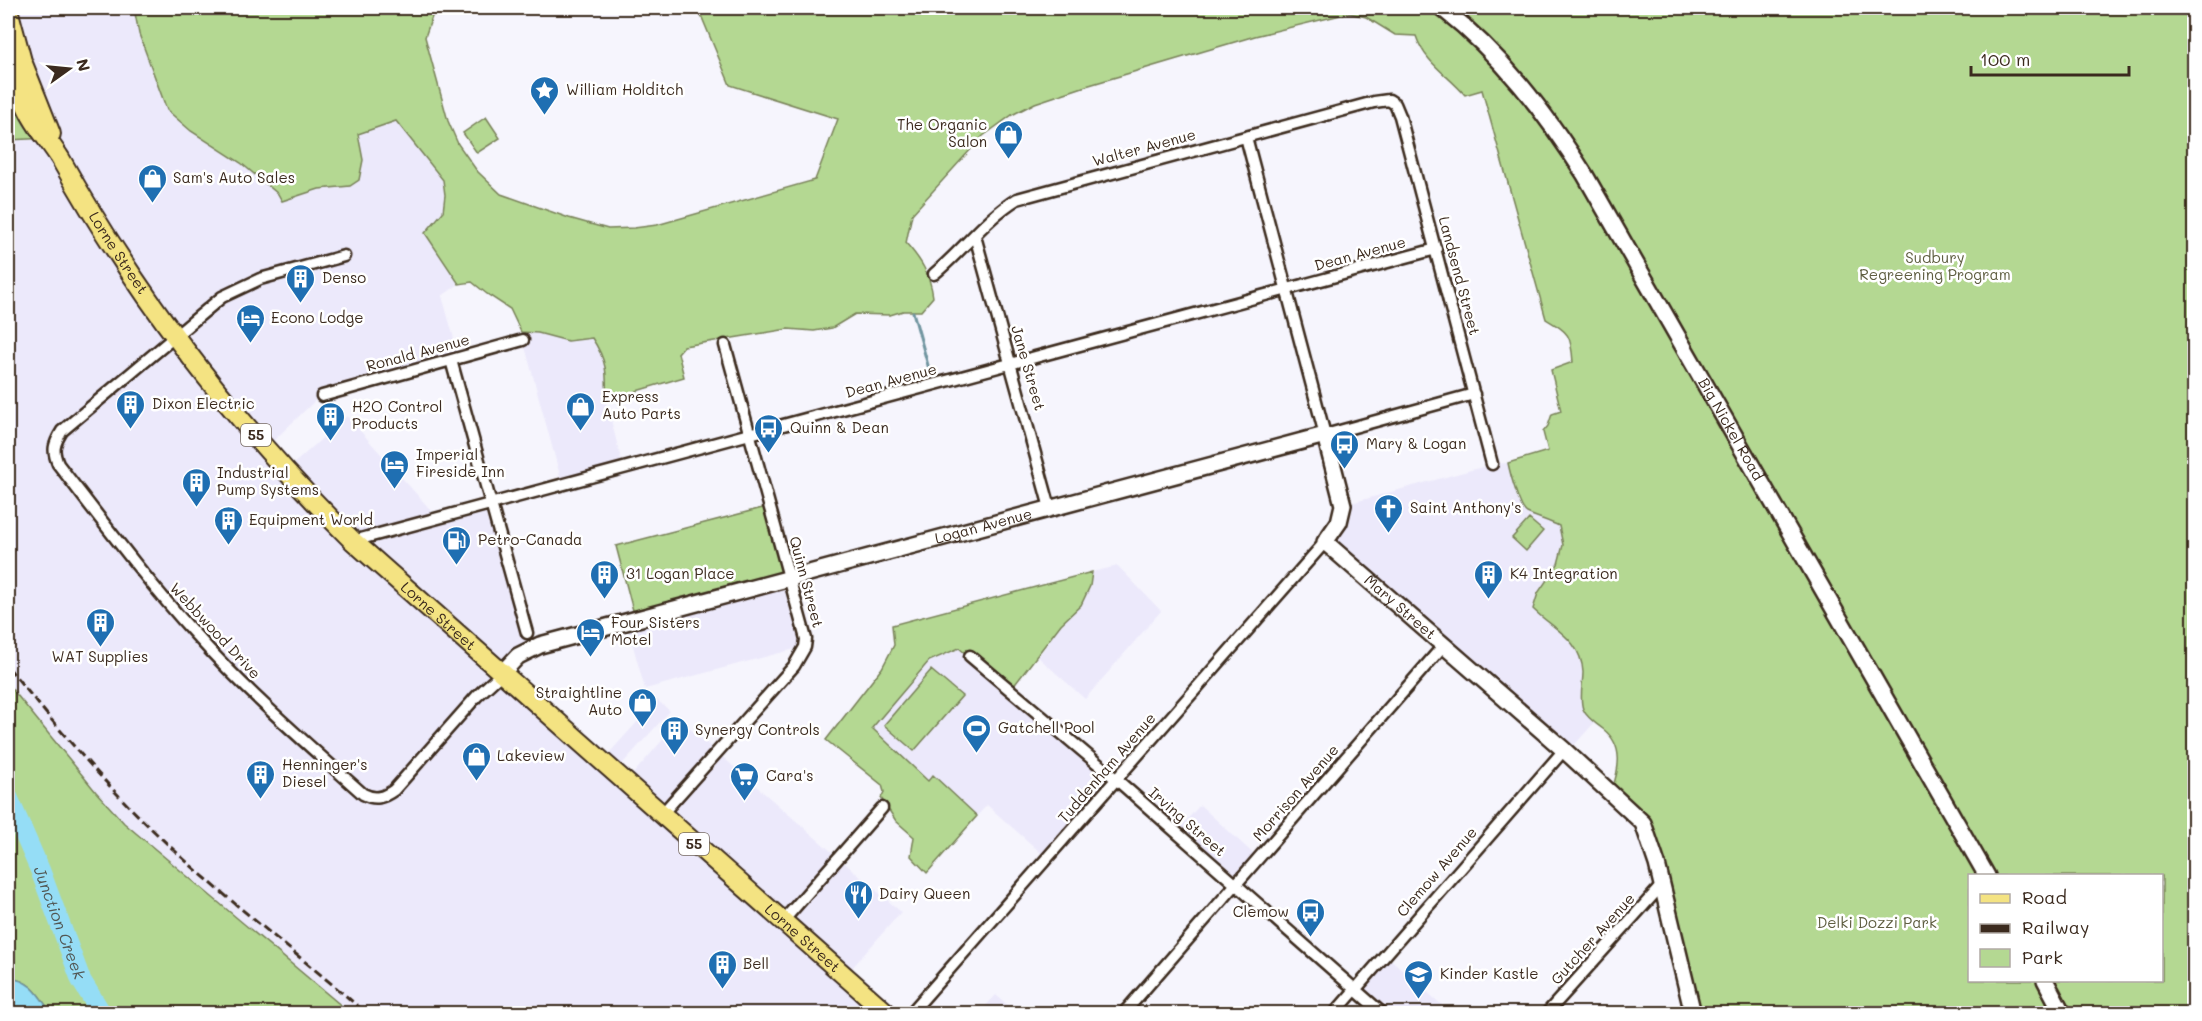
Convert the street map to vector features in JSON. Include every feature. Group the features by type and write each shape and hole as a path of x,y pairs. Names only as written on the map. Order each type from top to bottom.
{"main road":[{"name":"Lorne Street","path":"8,9 22,61 41,105 58,155"},
{"name":"Lorne Street","path":"8,58 31,115 58,155 123,263 176,336 250,428 325,513 353,541 888,1014"}],"street":[{"name":"Big Nickel Road","path":"1442,8 1482,41 1520,84 1539,107 1585,175 1987,874"},
{"name":"Walter Avenue","path":"934,274 953,259 998,213 1017,199 1374,102 1389,100"},
{"name":"Landsend Street","path":"1389,100 1395,104 1400,116 1492,464"},
{"path":"1246,137 1343,505 1340,522 1325,542"},
{"name":"Jane Street","path":"975,236 1050,508"},
{"name":"Dean Avenue","path":"353,541 1436,249"},
{"path":"176,336 222,297 240,288 260,279 344,256"},
{"name":"Webbwood Drive","path":"176,336 62,431 53,447 54,454 58,464 144,576 253,695 363,794 371,798 378,798 394,790 477,696 502,673"},
{"name":"Ronald Avenue","path":"322,396 523,340"},
{"name":"Quinn Street","path":"661,815 794,666 802,654 806,639 725,345"},
{"path":"451,360 527,633"},
{"name":"Logan Avenue","path":"502,673 519,656 540,645 1474,394"},
{"name":"Mary Street","path":"1325,542 1564,750 1643,822 1654,853 1693,1014"},
{"name":"Tuddenham Avenue","path":"910,1014 1325,542"},
{"name":"Morrison Avenue","path":"1123,1014 1443,646"},
{"name":"Irving Street","path":"970,656 1117,780 1383,1014"},
{"name":"Clemow Avenue","path":"1334,1014 1564,750"},
{"path":"783,921 882,808"},
{"name":"Gutcher Avenue","path":"1546,1014 1662,885"},
{"path":"2046,982 2063,1014"}],"shaded area":[{"path":"8,8 134,8 139,34 155,80 191,131 241,163 279,194 282,200 319,189 350,186 359,180 363,160 358,134 396,121 443,180 445,195 443,212 425,233 459,284 442,296 459,356 322,394 268,446 288,469 347,416 436,516 492,501 533,647 502,672 602,761 657,700 670,711 615,772 626,782 680,720 901,912 846,975 889,1013 350,1013 124,823 96,792 8,684 8,140 48,138"},
{"path":"521,332 538,333 568,341 592,338 603,355 607,372 606,400 623,467 562,483"},
{"path":"1508,463 1516,492 1532,514 1559,526 1563,545 1558,564 1538,593 1547,622 1574,644 1580,652 1583,710 1594,723 1568,752 1326,542 1344,505 1493,464"},
{"path":"1118,566 1161,611 1085,699 1038,657 1061,624 1081,605 1090,586 1092,572"},
{"path":"790,576 806,646 645,689 626,621"},
{"path":"959,648 1117,781 1048,859 987,805 977,816 933,776 928,781 872,728 929,661"},
{"path":"1200,805 1258,858 1236,883 1176,832"},
{"path":"1386,955 1444,1007 1439,1013 1382,1013 1355,990"},
{"path":"996,995 1017,1013 979,1013"}],"green space":[{"path":"134,8 435,8 425,37 448,121 458,144 477,171 501,194 608,229 634,228 657,225 815,180 838,119 730,85 698,8 2194,8 2194,1013 1693,1013 1648,830 1611,793 1618,767 1615,743 1584,712 1581,696 1583,672 1577,651 1565,636 1533,609 1538,593 1558,564 1563,545 1559,526 1524,510 1508,463 1548,451 1543,432 1552,414 1561,411 1551,370 1573,362 1570,340 1564,331 1546,319 1482,90 1465,95 1425,54 1416,36 1395,35 1366,17 1349,13 1255,36 1035,103 1012,115 983,136 912,214 906,243 924,268 930,281 933,297 921,311 903,311 890,315 855,314 832,328 814,331 788,329 684,346 678,353 684,377 606,400 605,367 601,353 592,338 568,341 538,333 521,332 510,309 472,282 459,284 425,233 443,212 445,195 443,180 396,121 358,134 363,160 359,180 350,186 319,189 282,201 278,194 241,163 191,131 167,110 139,34"},
{"path":"8,61 48,138 8,140"},
{"path":"486,117 500,138 477,153 463,133"},
{"path":"770,506 790,576 635,618 616,546"},
{"path":"1529,519 1543,531 1526,551 1512,538"},
{"path":"1092,572 1090,586 1081,605 1061,624 1010,691 959,648 929,661 872,728 928,781 933,775 977,816 927,873 911,856 914,837 896,821 881,798 884,792 882,785 826,740 882,668 894,645 892,625"},
{"path":"931,670 962,696 914,751 884,725"},
{"path":"8,684 124,823 350,1013 51,1013 29,985 8,978 8,876 10,873 8,871"}],"water":[{"path":"8,978 29,985 51,1013 26,1013 8,1008"}],"waterway":[{"path":"913,312 929,369"},
{"name":"Junction Creek","path":"8,797 40,870 81,980 102,1014"}],"railway":[{"path":"8,667 62,733 159,836 367,1014"}],"place":[{"name":"William Holditch","path":"545,116"},
{"name":"The Organic Salon","path":"1008,160"},
{"name":"Sam's Auto Sales","path":"152,204"},
{"name":"Denso","path":"301,304"},
{"name":"Econo Lodge","path":"250,344"},
{"name":"Dixon Electric","path":"131,430"},
{"name":"Express Auto Parts","path":"581,432"},
{"name":"H2O Control Products","path":"331,442"},
{"name":"Quinn & Dean","path":"769,454"},
{"name":"Mary & Logan","path":"1345,470"},
{"name":"Imperial Fireside Inn","path":"395,490"},
{"name":"Industrial Pump Systems","path":"196,508"},
{"name":"Saint Anthony's","path":"1389,534"},
{"name":"Equipment World","path":"228,546"},
{"name":"Petro-Canada","path":"457,566"},
{"name":"31 Logan Place","path":"605,600"},
{"name":"K4 Integration","path":"1489,600"},
{"name":"WAT Supplies","path":"100,648"},
{"name":"Four Sisters Motel","path":"590,658"},
{"name":"Straightline Auto","path":"643,728"},
{"name":"Gatchell Pool","path":"977,754"},
{"name":"Synergy Controls","path":"674,756"},
{"name":"Lakeview","path":"476,782"},
{"name":"Henninger's Diesel","path":"261,800"},
{"name":"Cara's","path":"745,802"},
{"name":"Dairy Queen","path":"858,920"},
{"name":"Clemow","path":"1310,938"},
{"name":"Bell","path":"722,990"},
{"name":"Kinder Kastle","path":"1419,1000"}],"park label":[{"name":"Sudbury Regreening Program","path":"1935,266"},
{"name":"Delki Dozzi Park","path":"1877,923"}]}
